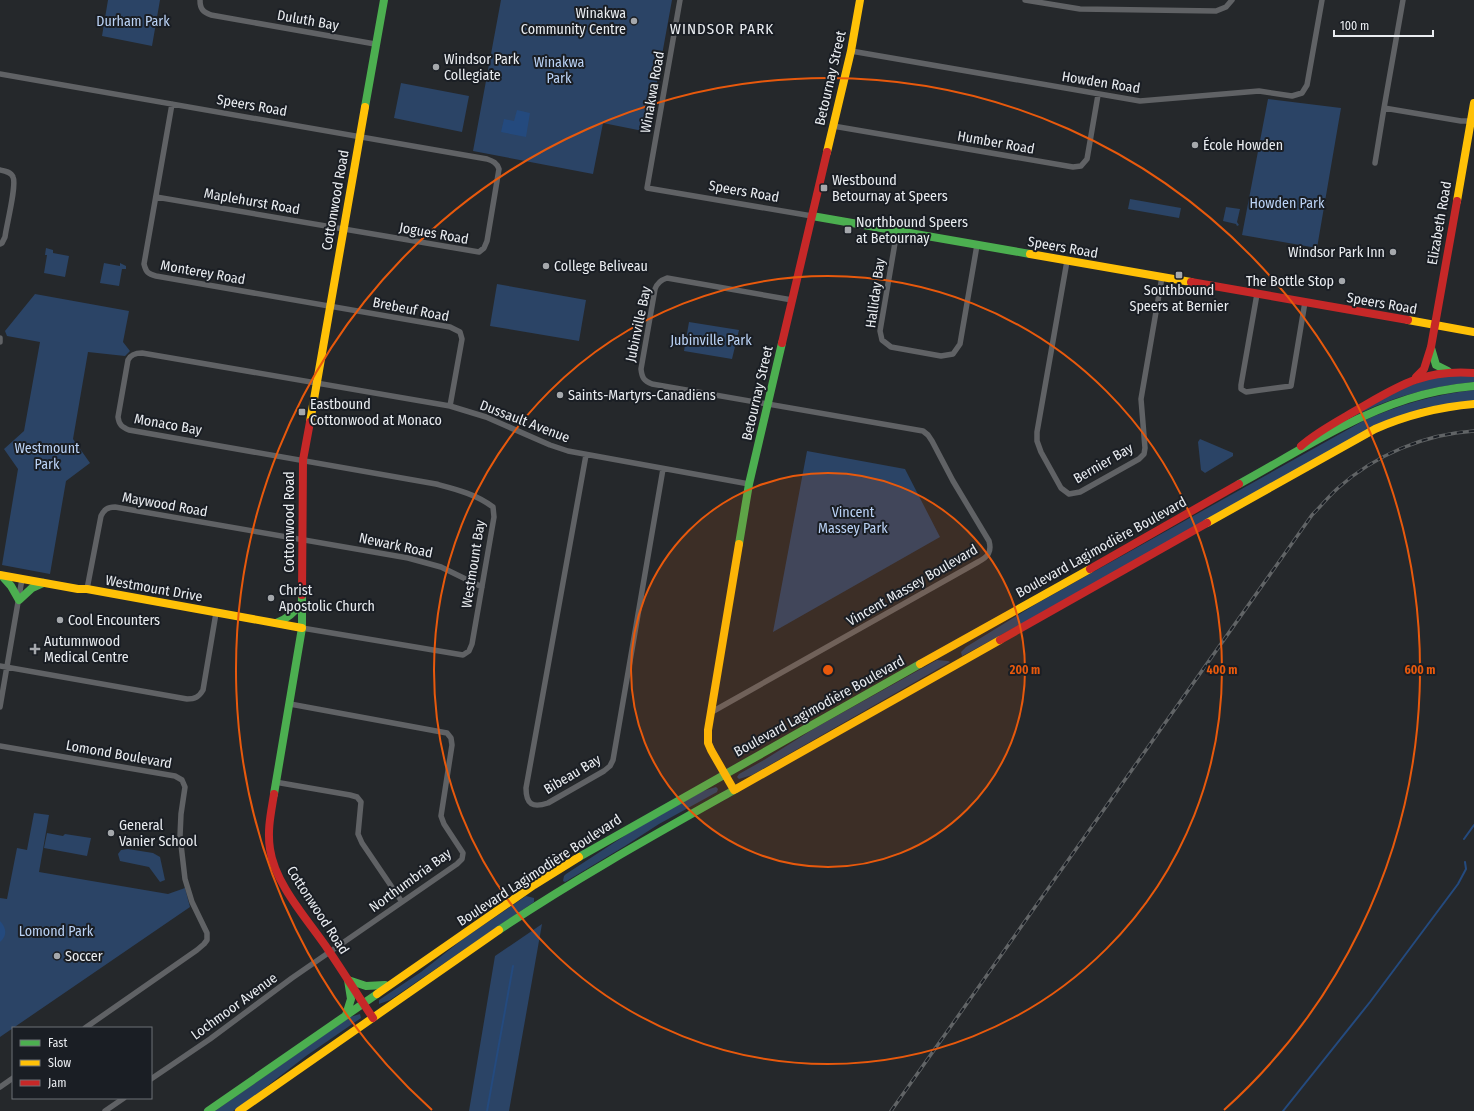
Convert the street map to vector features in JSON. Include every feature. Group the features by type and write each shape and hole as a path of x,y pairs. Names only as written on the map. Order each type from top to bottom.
{"main road":[{"name":"Cottonwood Road","path":"373,1018 330,952 283,886 273,863 268,830 302,628 303,460 375,44 384,0"},
{"name":"Betournay Street","path":"734,790 708,743 710,713 749,484 851,51 860,0"},
{"name":"Elizabeth Road","path":"1414,379 1424,369 1431,347 1474,103"},
{"name":"Speers Road","path":"812,216 1474,332"},
{"path":"1431,347 1436,365 1450,371"},
{"path":"1290,456 1315,435 1402,384 1427,375 1450,371 1474,373"},
{"name":"Boulevard Lagimodière Boulevard","path":"239,1111 545,899 639,843 734,790 952,656 1290,456 1359,418 1402,400 1425,393 1456,387 1474,386"},
{"name":"Boulevard Lagimodière Boulevard","path":"208,1111 541,880 589,850 725,774 952,656 1375,430 1408,416 1435,409 1474,404"},
{"path":"1,575 11,586 19,600 32,588 43,583"},
{"name":"Westmount Drive","path":"1,575 302,628"},
{"path":"276,623 292,616 302,602"},
{"path":"348,980 369,988 390,984"},
{"path":"346,1015 351,992 348,980"}],"street":[{"name":"Duluth Bay","path":"200,0 201,8 205,13 211,15 375,44"},
{"name":"Winakwa Road","path":"647,188 680,0"},
{"path":"1024,0 1080,9 1216,11 1226,7 1232,0"},
{"name":"Howden Road","path":"851,51 1098,95 1140,101 1259,91 1292,96 1302,93 1307,85 1322,0"},
{"path":"1375,163 1403,0"},
{"name":"Speers Road","path":"0,74 493,160 497,165"},
{"name":"Humber Road","path":"833,126 1077,167 1081,166 1087,159 1098,95"},
{"name":"Monterey Road","path":"172,104 144,264 146,271 150,274 330,306"},
{"path":"1384,108 1461,121 1472,121"},
{"name":"Jogues Road","path":"343,229 478,252 484,248 487,241 499,173 497,165"},
{"path":"0,170 9,172 14,178 14,187 5,237 0,244"},
{"name":"Speers Road","path":"647,188 812,216"},
{"name":"Maplehurst Road","path":"156,196 343,229"},
{"name":"Halliday Bay","path":"897,231 880,331 882,340 891,346 941,356 953,354 960,344 977,245"},
{"name":"Bernier Bay","path":"1067,261 1037,441 1041,452 1061,488 1069,494 1080,492 1138,459 1144,454 1145,448 1141,399 1162,278"},
{"name":"Jubinville Bay","path":"767,405 646,382 642,376 641,369 655,289 658,283 667,278 792,300"},
{"path":"1257,294 1241,385 1242,391 1246,392 1291,386 1305,302"},
{"name":"Brebeuf Road","path":"330,306 450,327 460,332 462,339 450,406"},
{"name":"Monaco Bay","path":"303,460 129,430 122,427 119,423 118,417 128,360 137,353 316,383"},
{"name":"Dussault Avenue","path":"316,383 450,406 486,417 550,445 586,455 749,484"},
{"name":"Vincent Massey Boulevard","path":"710,713 985,558 990,553 991,547 989,541 953,481 932,441 923,431 767,405"},
{"name":"Bibeau Bay","path":"586,455 526,788 526,796 528,801 533,805 540,806 561,796 604,771 610,766 613,760 663,469"},
{"name":"Westmount Bay","path":"302,628 463,655 469,651 472,644 494,517 493,507 486,501 460,490 436,484 303,460"},
{"name":"Maywood Road","path":"87,589 101,516 103,511 110,507 302,539"},
{"name":"Newark Road","path":"302,539 429,563 441,567 482,587"},
{"path":"0,707 22,579"},
{"path":"0,666 194,699 200,695 203,690 216,613"},
{"name":"Northumbria Bay","path":"290,704 447,733 451,738 452,745 441,816 444,824 463,853 462,859 457,864 330,952"},
{"name":"Lomond Boulevard","path":"0,746 175,776 182,780 185,787 181,814 182,855 185,879 192,902 207,933 207,940 197,950 86,1027"},
{"path":"276,782 357,797 361,802 362,808 358,834 362,843 402,902"},
{"name":"Lochmoor Avenue","path":"152,1078 330,952"},
{"path":"0,1087 12,1079"},
{"path":"105,1111 123,1099"}],"green space":[{"name":"Durham Park","path":"108,0 160,0 152,46 102,36"},
{"name":"Winakwa Park","path":"501,0 672,0 648,132 603,123 593,174 473,151"},
{"path":"401,83 469,96 462,132 394,118"},
{"name":"Howden Park","path":"1268,99 1341,108 1317,248 1242,235"},
{"path":"1130,199 1181,208 1179,218 1128,209"},
{"path":"1226,207 1240,209 1237,222 1239,225 1237,226 1236,224 1223,221"},
{"path":"46,248 53,250 53,253 69,256 65,277 44,273 47,255 45,255"},
{"path":"104,263 120,266 120,263 126,266 126,269 122,269 119,286 100,283"},
{"path":"497,284 586,300 579,341 490,326"},
{"name":"Westmount Park","path":"35,294 129,311 123,342 130,351 125,356 88,352 73,439 90,463 66,481 50,574 2,565 18,469 4,449 24,431 40,342 7,336 5,331"},
{"name":"Jubinville Park","path":"689,322 739,330 732,359 684,351"},
{"path":"1438,376 1474,376 1474,382 1412,393 1354,416 1397,390"},
{"path":"1474,390 1474,400 1422,408 962,656 961,652 966,647 1036,604 1363,421 1417,401"},
{"path":"1200,439 1233,453 1233,456 1205,473 1201,470 1198,442"},
{"name":"Vincent Massey Park","path":"807,451 905,469 940,537 773,632"},
{"path":"937,660 950,662 752,775 739,779 737,777 739,774 815,728"},
{"path":"716,787 718,789 717,792 659,824 565,882 563,881 566,874 635,829 703,791"},
{"name":"Lomond Park","path":"34,813 49,815 39,872 168,894 185,888 190,907 15,1027 12,1027 12,1029 0,1037 0,898 7,899 17,848 27,850"},
{"path":"47,833 91,838 87,856 44,848"},
{"path":"128,849 153,853 160,857 165,880 160,882 149,867 120,861 118,854 121,850"},
{"path":"526,896 534,898 534,902 390,1000 379,1004 379,1000 421,972 463,939"},
{"path":"542,924 509,1111 469,1111 495,956"},
{"path":"360,1014 361,1018 306,1056 233,1111 215,1111 350,1017"}],"shaded area":[{"path":"517,110 530,113 526,137 501,132 504,119 514,121"},
{"path":"0,921 4,926 5,935 0,942"}],"waterway":[{"path":"1464,839 1474,825"},
{"path":"1283,1111 1370,1002 1458,884 1466,869 1465,862"},
{"path":"487,1111 513,966"}],"railway":[{"path":"891,1111 1312,515 1352,476 1384,456 1419,442 1456,433 1474,431"}],"traffic: fast":[{"path":"365,107 384,0"},
{"path":"812,216 1030,254"},
{"path":"739,544 749,484 782,343"},
{"path":"1431,348 1436,365 1448,371"},
{"path":"1239,484 1322,437 1364,416 1408,399 1433,392 1474,386"},
{"path":"2,576 11,586 19,600 32,588 43,583"},
{"path":"274,794 302,628 302,595"},
{"path":"276,623 291,615 302,602"},
{"path":"579,857 920,664"},
{"path":"499,930 586,875 736,789"},
{"path":"348,980 366,986 385,985"},
{"path":"346,1015 351,999 348,980"},
{"path":"208,1111 377,994"}],"traffic: slow":[{"path":"827,152 851,51 860,0"},
{"path":"1457,201 1474,103"},
{"path":"310,422 365,107"},
{"path":"1030,254 1191,282"},
{"path":"1408,320 1474,332"},
{"path":"1207,523 1375,429 1423,412 1474,404"},
{"path":"734,790 711,750 708,743 708,730 739,544"},
{"path":"920,664 1090,569"},
{"path":"0,575 78,589 87,589 302,628"},
{"path":"736,789 1000,640"},
{"path":"377,994 534,885 579,857"},
{"path":"239,1111 499,930"}],"traffic: jam":[{"path":"782,343 827,152"},
{"path":"1431,347 1457,201"},
{"path":"1191,282 1408,320"},
{"path":"1416,377 1424,369 1431,347"},
{"path":"1301,446 1334,423 1397,387 1425,377 1439,374 1456,372 1474,373"},
{"path":"302,595 303,460 310,422"},
{"path":"1090,569 1239,484"},
{"path":"1000,640 1207,523"},
{"path":"274,794 269,842 273,862 279,876 294,902 329,951 373,1018"}],"place":[{"name":"Winakwa Community Centre","path":"634,21"},
{"name":"Windsor Park Collegiate","path":"436,67"},
{"name":"École Howden","path":"1195,145"},
{"name":"Westbound Betournay at Speers","path":"824,188"},
{"name":"Northbound Speers at Betournay","path":"848,230"},
{"name":"Windsor Park Inn","path":"1393,252"},
{"name":"College Beliveau","path":"546,266"},
{"name":"Southbound Speers at Bernier","path":"1179,275"},
{"name":"The Bottle Stop","path":"1342,281"},
{"name":"Saints-Martyrs-Canadiens","path":"560,395"},
{"name":"Eastbound Cottonwood at Monaco","path":"302,412"},
{"name":"Christ Apostolic Church","path":"271,598"},
{"name":"Cool Encounters","path":"60,620"},
{"name":"Autumnwood Medical Centre","path":"35,649"},
{"name":"General Vanier School","path":"111,833"},
{"name":"Soccer","path":"57,956"}],"district":[{"name":"WINDSOR PARK","path":"722,29"}]}
